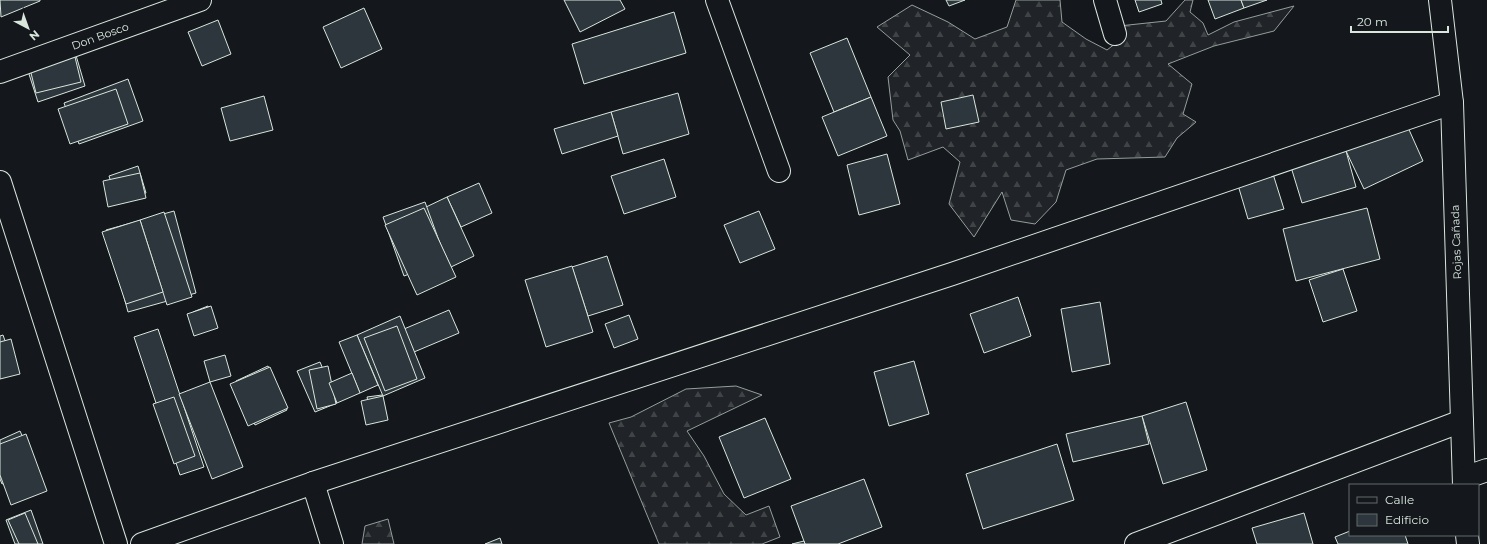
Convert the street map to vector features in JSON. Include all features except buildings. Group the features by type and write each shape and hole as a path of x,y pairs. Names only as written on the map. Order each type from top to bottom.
{"street":[{"name":"Don Bosco","path":"0,72 200,0"},
{"path":"717,0 779,171"},
{"path":"1105,0 1115,34"},
{"name":"Rojas Cañada","path":"1440,0 1452,102 1464,481"},
{"path":"142,544 313,483 952,274 1452,102"},
{"path":"0,182 116,544"},
{"path":"1136,544 1462,421"},
{"path":"1464,481 1487,470"},
{"path":"313,483 332,544"}],"green space":[{"path":"1016,0 1060,0 1062,22 1086,39 1107,50 1125,36 1119,26 1166,21 1185,0 1193,0 1190,12 1203,23 1208,35 1234,22 1294,6 1274,31 1214,46 1168,64 1192,84 1183,114 1196,122 1177,138 1165,157 1097,159 1066,170 1056,202 1035,224 1011,220 1002,192 974,237 949,204 960,162 943,147 908,160 900,131 893,120 888,77 910,55 877,27 912,5 948,22 975,39 1007,27"},
{"path":"736,386 762,395 687,431 704,456 724,494 746,515 769,506 780,537 762,544 659,544 609,423 631,417 686,389"},
{"path":"388,519 394,544 362,544 365,526"}]}
